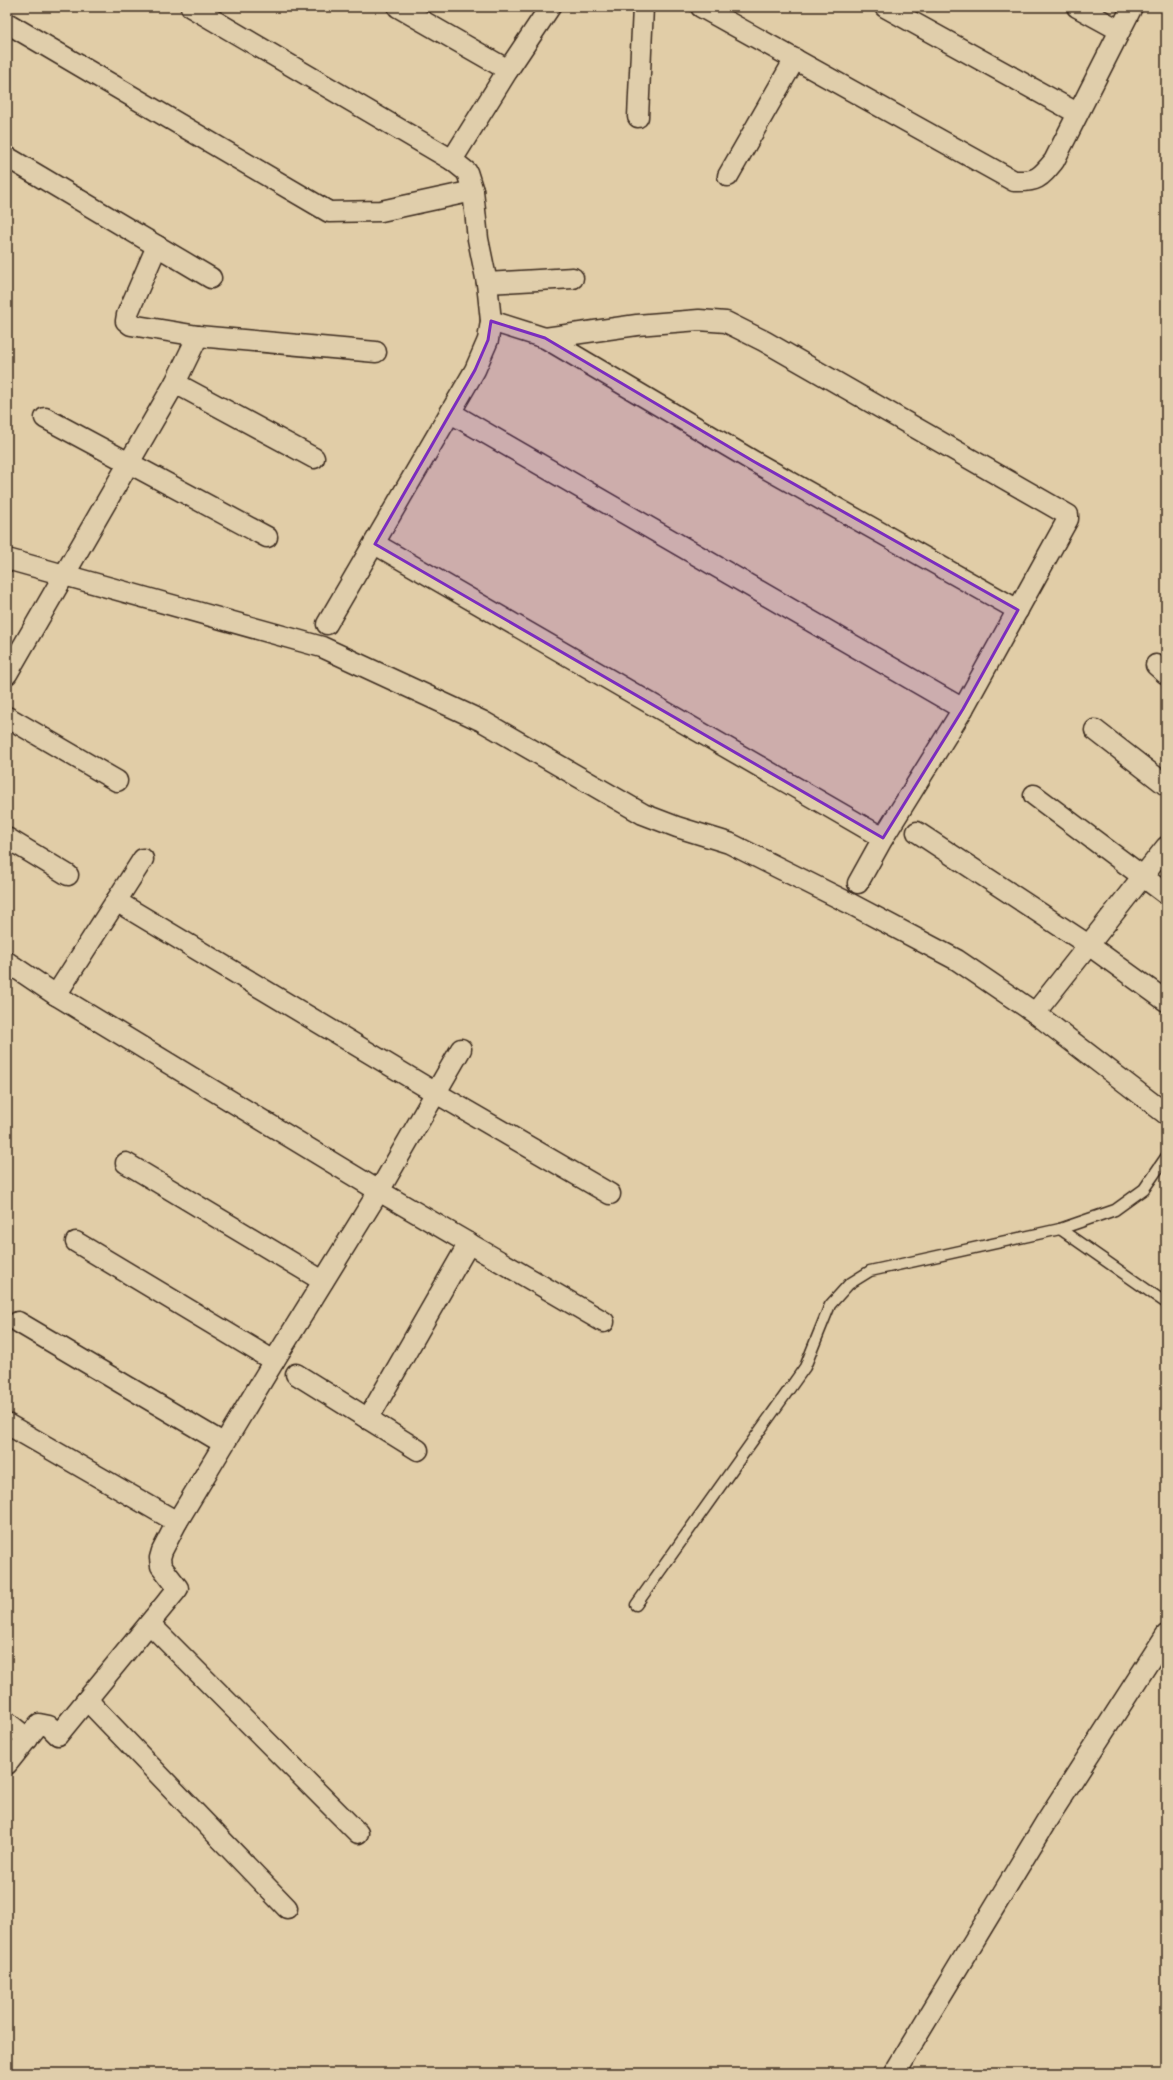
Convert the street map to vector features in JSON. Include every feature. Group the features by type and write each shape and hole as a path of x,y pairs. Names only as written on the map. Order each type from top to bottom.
{"street":[{"path":"191,7 452,160 466,172 473,191 478,239 487,284 491,321 488,340 475,370 451,413 327,624"},
{"path":"398,7 508,70"},
{"path":"452,160 508,70 550,7"},
{"path":"638,117 643,7"},
{"path":"701,7 1014,181 1030,182 1043,174 1054,161 1119,30 1132,7"},
{"path":"885,7 1077,113"},
{"path":"1077,7 1119,30"},
{"path":"7,23 329,212 381,211 473,191"},
{"path":"728,176 795,59"},
{"path":"7,157 211,278"},
{"path":"157,246 126,321 131,325 198,336 376,352"},
{"path":"487,284 573,278"},
{"path":"545,338 637,325 699,320 726,322 764,341 1068,515 1068,519 963,709 883,838 858,884"},
{"path":"491,321 545,338 753,461 1018,610"},
{"path":"7,674 62,575 175,383 198,336"},
{"path":"175,383 314,458"},
{"path":"451,413 963,709"},
{"path":"45,418 267,537"},
{"path":"375,544 883,838"},
{"path":"7,559 322,647 482,720 643,814 677,827 729,843 850,903 957,960 1035,1013 1166,1114"},
{"path":"7,717 117,781"},
{"path":"1095,730 1166,785"},
{"path":"1034,794 1166,894"},
{"path":"917,832 1090,946 1166,1001"},
{"path":"7,838 68,876"},
{"path":"1035,1013 1090,946 1166,846"},
{"path":"56,995 143,859"},
{"path":"116,902 436,1093 610,1194"},
{"path":"7,962 56,995 378,1190 604,1322"},
{"path":"7,1764 39,1724 49,1726 58,1735 178,1588 161,1566 160,1558 176,1522 323,1282 462,1049"},
{"path":"126,1163 323,1282"},
{"path":"76,1242 274,1361"},
{"path":"368,1419 469,1243"},
{"path":"18,1322 223,1443"},
{"path":"296,1374 418,1450"},
{"path":"7,1424 176,1522"},
{"path":"150,1624 358,1833"},
{"path":"894,2073 966,1957 1047,1820 1166,1635"},
{"path":"87,1700 287,1908"},
{"path":"7,1722 28,1739"}],"lane":[{"path":"636,1605 805,1368 830,1305 849,1284 870,1271 1060,1229 1115,1210 1144,1189 1166,1157"},
{"path":"1060,1229 1166,1303"}],"highlighted area":[{"path":"491,321 545,338 753,461 1018,610 963,709 883,838 375,544 475,370 488,340"}]}
